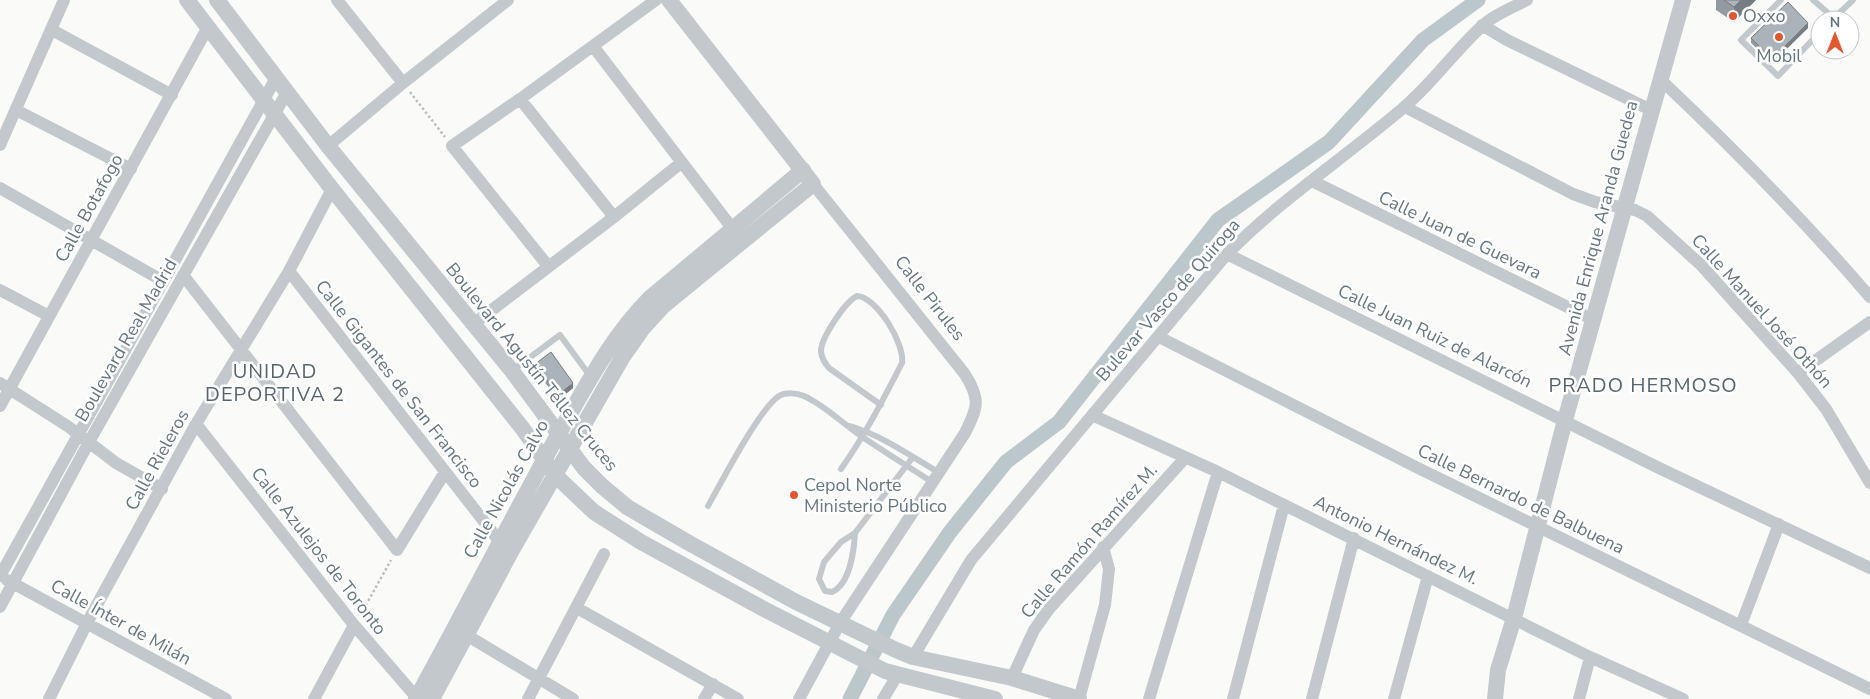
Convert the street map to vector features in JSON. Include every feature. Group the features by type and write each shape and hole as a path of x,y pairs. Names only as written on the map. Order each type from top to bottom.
{"street":[{"path":"0,145 64,0"},
{"path":"187,0 332,189 522,429 555,475 588,507 615,528 854,655 892,672 991,698"},
{"name":"Boulevard Agustín Téllez Cruces","path":"216,0 328,146 472,325 512,371 570,450 602,486 627,507 796,602 896,650 913,656 1012,678 1079,699"},
{"path":"337,0 403,83"},
{"path":"328,146 403,83 508,0"},
{"path":"548,266 452,146 656,0"},
{"name":"Calle Pirules","path":"670,0 972,384 977,404 965,433 840,623 799,699"},
{"name":"Bulevar Vasco de Quiroga","path":"913,656 971,560 1227,254 1252,229 1405,107 1482,25 1526,0"},
{"name":"Avenida Enrique Aranda Guedea","path":"1483,699 1498,670 1514,618 1565,420 1683,0"},
{"path":"1482,25 1507,40 1651,110"},
{"name":"Calle Botafogo","path":"0,406 4,386 49,316 172,96 208,26"},
{"path":"52,30 172,96"},
{"path":"593,46 732,228"},
{"name":"Boulevard Real Madrid","path":"0,607 163,281 276,78"},
{"path":"1660,80 1738,153 1822,241 1870,296"},
{"name":"Boulevard Real Madrid","path":"0,576 183,275 287,92"},
{"path":"520,99 614,217"},
{"name":"Calle Manuel José Othón","path":"1405,107 1573,194 1624,209 1635,210 1658,224 1700,265 1798,373 1826,409 1870,483"},
{"path":"16,110 131,169"},
{"path":"472,325 614,217 682,162"},
{"name":"Calle Nicolás Calvo","path":"461,632 500,542 558,435 614,340 632,316 650,298 803,170"},
{"name":"Calle Juan de Guevara","path":"1312,181 1594,320"},
{"name":"Calle Nicolás Calvo","path":"422,699 570,450 622,358 643,328 663,306 813,184"},
{"path":"0,188 163,281"},
{"name":"Calle Rieleros","path":"49,699 87,623 196,424 289,271 332,189"},
{"name":"Calle Juan Ruiz de Alarcón","path":"1227,254 1659,468 1870,568"},
{"name":"Calle Gigantes de San Francisco","path":"289,271 500,542"},
{"path":"183,275 397,550 445,472"},
{"path":"0,290 49,316"},
{"path":"1798,373 1870,322"},
{"name":"Calle Bernardo de Balbuena","path":"1158,336 1420,469 1870,689"},
{"path":"4,386 84,438 121,466 162,489"},
{"name":"Antonio Hernández M.","path":"1092,415 1218,472 1354,538 1664,694 1683,699"},
{"name":"Calle Azulejos de Toronto","path":"196,424 354,625 422,699"},
{"name":"Calle Ramón Ramírez M.","path":"1012,678 1034,630 1049,609 1103,546 1185,458"},
{"path":"1149,699 1218,472"},
{"path":"1233,699 1284,504"},
{"path":"1741,625 1779,524"},
{"path":"1312,699 1354,538"},
{"path":"1079,699 1106,606 1109,569 1103,546"},
{"path":"528,699 604,554"},
{"name":"Calle Ínter de Milán","path":"0,576 226,699"},
{"path":"1394,699 1428,576"},
{"path":"577,608 738,699"},
{"path":"314,699 354,625"},
{"path":"461,632 573,699"},
{"path":"1579,699 1590,657"},
{"name":"Avenida Enrique Aranda Guedea","path":"1495,699 1498,670"},
{"path":"883,699 892,672"},
{"path":"704,699 712,684"}],"lane":[{"path":"1781,0 1741,40 1778,76 1810,42"},
{"path":"1813,0 1824,10"},
{"path":"1842,10 1853,0"},
{"path":"841,469 863,438 881,405 902,364 902,349 897,337 870,300 863,296 857,296 849,300 823,340 821,350 823,361 829,368 881,405"},
{"path":"512,371 560,335 591,378"},
{"path":"708,506 753,429 771,403 780,396 792,393 803,395 863,438 908,466 935,477"},
{"path":"847,425 867,431 914,456 935,477"},
{"path":"855,533 854,551 840,587 832,592 825,591 820,586 819,580 824,562 841,542 855,533 914,456"}],"path":[{"path":"403,83 452,146"},
{"path":"354,625 397,550"}],"building":[{"path":"1724,0 1741,0 1734,7"},
{"name":"Mobil","path":"1788,2 1808,23 1772,59 1751,38"},
{"path":"551,352 573,383 558,395 535,364"}],"waterway":[{"path":"850,699 893,615 950,532 1006,462 1059,422 1218,220 1329,142 1423,40 1478,0"}],"place":[{"name":"Oxxo","path":"1733,16"},
{"name":"Mobil","path":"1779,37"},
{"name":"Cepol Norte Ministerio Público","path":"794,495"}],"district":[{"name":"UNIDAD DEPORTIVA 2","path":"275,382"},
{"name":"PRADO HERMOSO","path":"1643,385"}]}
